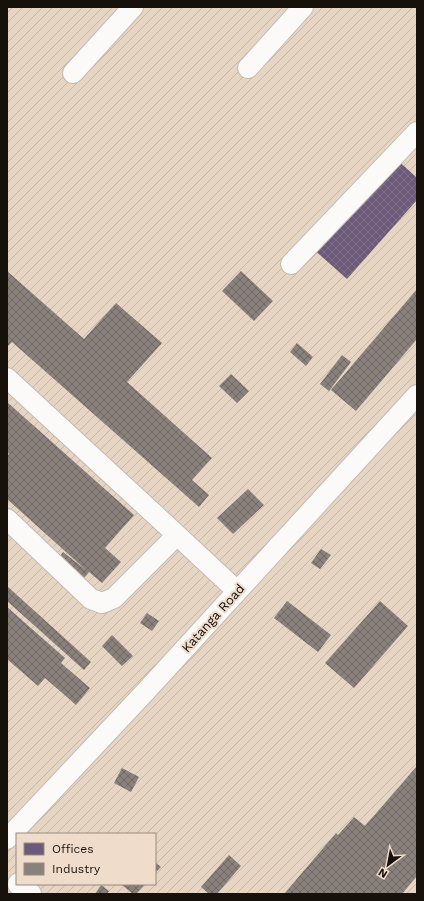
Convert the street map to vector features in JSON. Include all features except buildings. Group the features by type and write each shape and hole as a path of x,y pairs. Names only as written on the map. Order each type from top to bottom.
{"main road":[{"path":"7,873 16,881"},
{"path":"20,885 30,894"}],"street":[{"path":"73,73 133,7"},
{"path":"248,68 303,7"},
{"path":"291,264 417,132"},
{"path":"7,378 237,591"},
{"name":"Katanga Road","path":"7,839 147,690 417,395"},
{"path":"7,519 91,599 102,602 114,598 177,536"}],"shaded area":[{"path":"7,7 417,7 417,894 7,894"}]}
